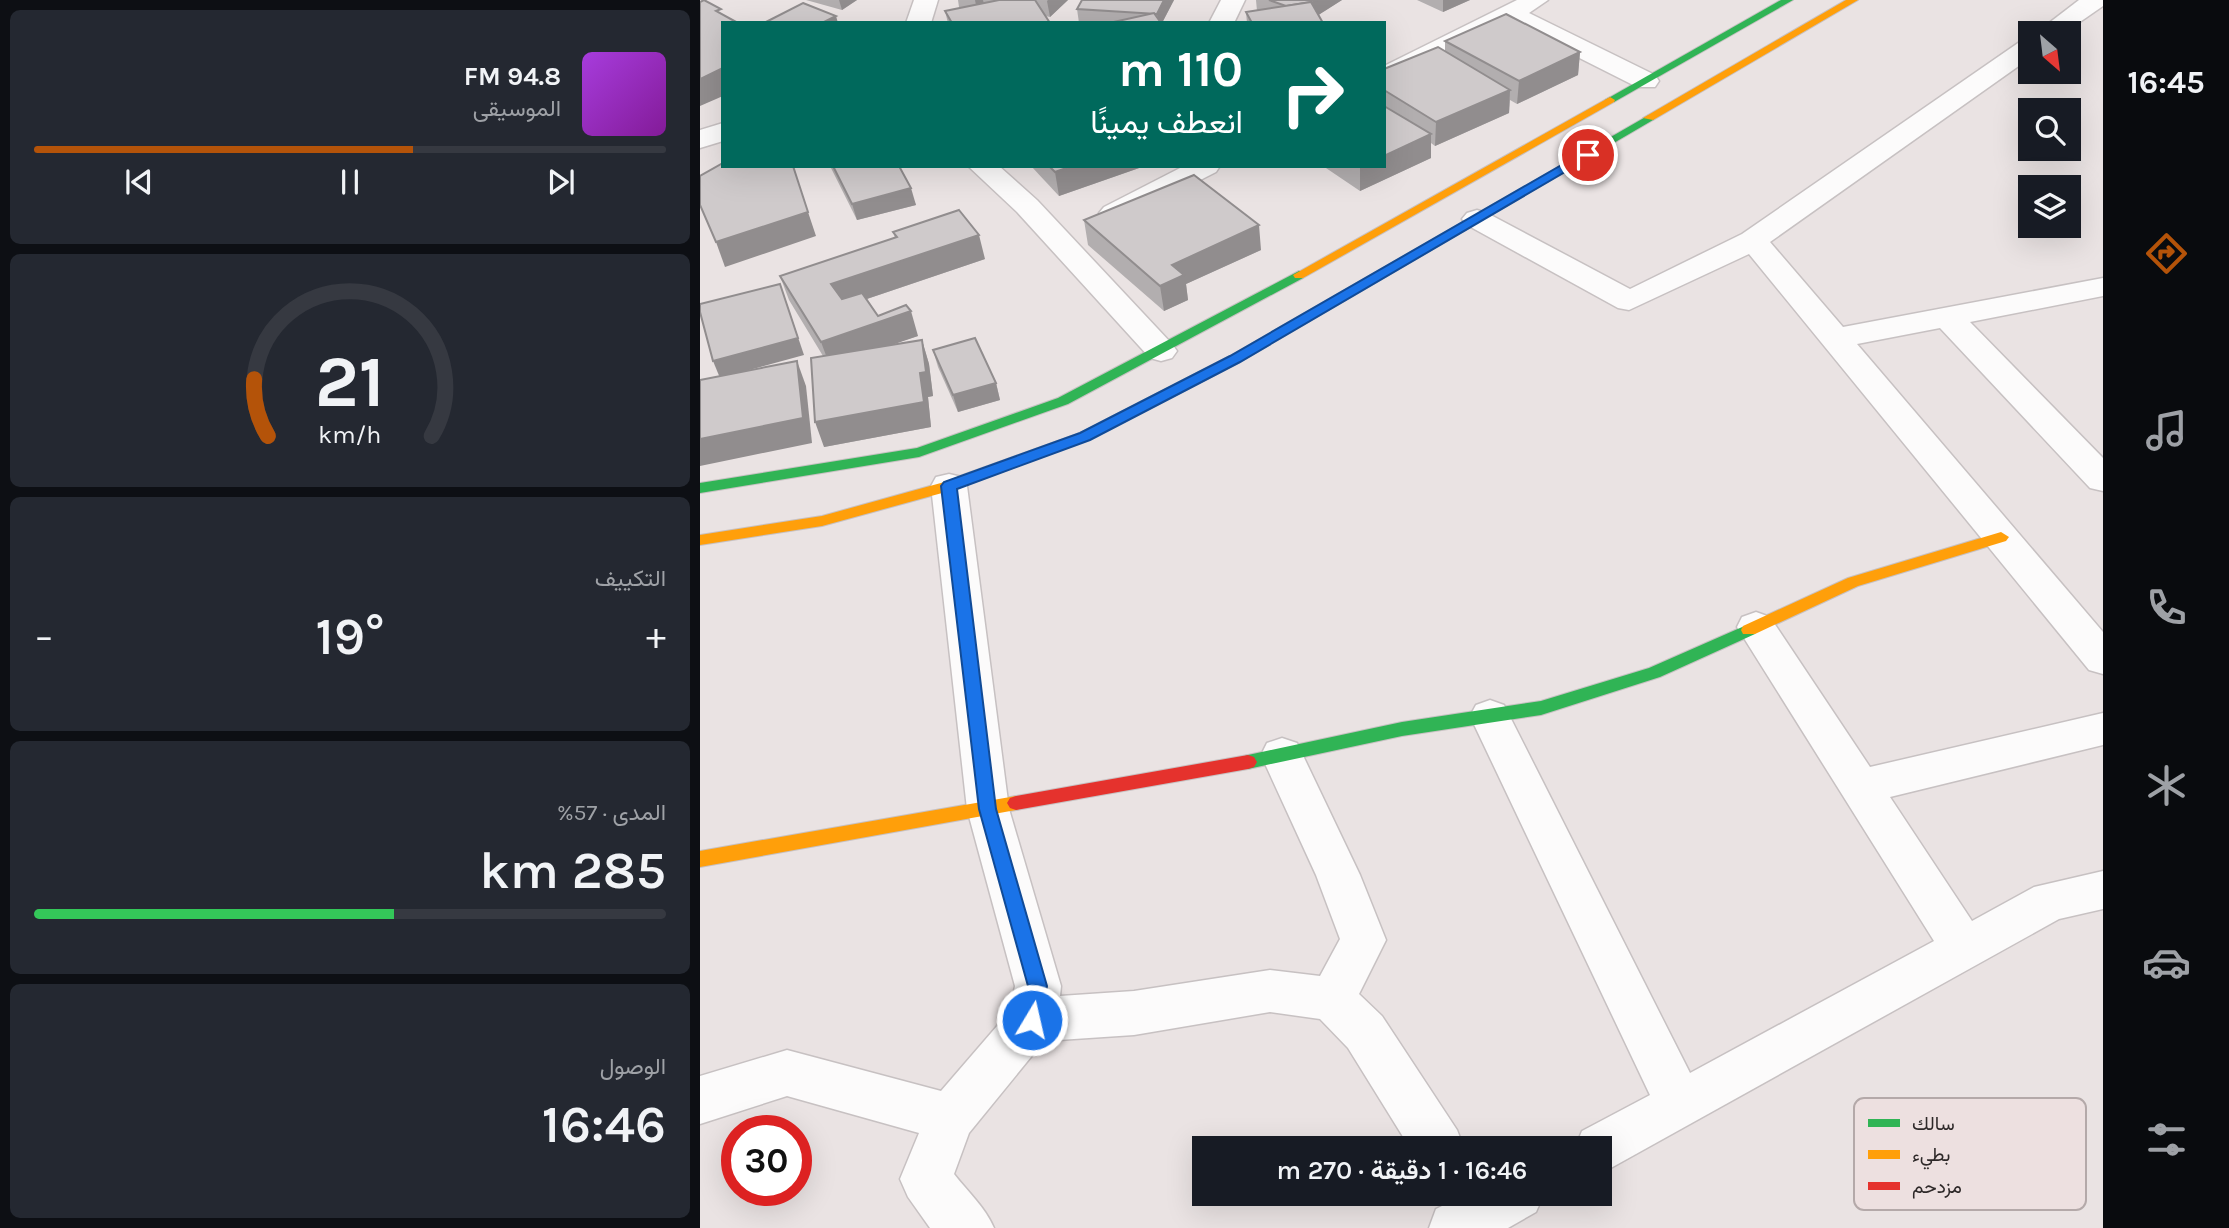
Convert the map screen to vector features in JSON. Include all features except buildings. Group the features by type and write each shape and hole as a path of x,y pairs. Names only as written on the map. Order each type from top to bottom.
{"main road":[{"path":"700,488 919,452 1063,401 1161,351 1788,0"},
{"path":"700,540 822,521 949,486 1085,436 1235,359 1853,0"},
{"path":"700,859 1282,755 1402,729 1541,708 1654,673 1853,582 2001,537"}],"street":[{"path":"919,21 926,0"},
{"path":"1222,21 1233,0"},
{"path":"1386,75 1536,0"},
{"path":"2065,21 2095,0"},
{"path":"1510,13 1646,81"},
{"path":"1477,219 1629,301 1753,240 2018,54"},
{"path":"700,140 721,132"},
{"path":"984,168 1027,206 1161,351"},
{"path":"1059,240 1202,168"},
{"path":"1753,240 2103,659"},
{"path":"1835,338 2103,287"},
{"path":"1947,317 2103,479"},
{"path":"949,486 988,809 1038,986 1032,1020 950,1118 926,1179 954,1217 968,1228"},
{"path":"1756,627 1964,948"},
{"path":"1490,716 1680,1104"},
{"path":"1860,788 2103,729"},
{"path":"1282,755 1339,875 1363,940 1332,999"},
{"path":"1612,1142 2050,901 2103,890"},
{"path":"1032,1020 1134,1013 1270,991 1332,999 1365,1032 1431,1136"},
{"path":"700,1100 787,1073 950,1118"}],"traffic: fast":[{"path":"1610,100 1788,0"},
{"path":"948,486 1085,436 1235,359 1649,118"},
{"path":"700,488 919,452 1063,401 1299,275"},
{"path":"1248,762 1402,729 1541,708 1654,673 1749,630"}],"traffic: slow":[{"path":"1649,118 1853,0"},
{"path":"1299,275 1610,100"},
{"path":"700,540 822,521 948,486"},
{"path":"1749,630 1853,582 2001,537"},
{"path":"700,859 1016,803"}],"traffic: jam":[{"path":"1016,803 1248,762"}],"route":[{"path":"1032,1020 1038,986 988,809 949,486 1085,436 1235,359 1588,155"}]}
